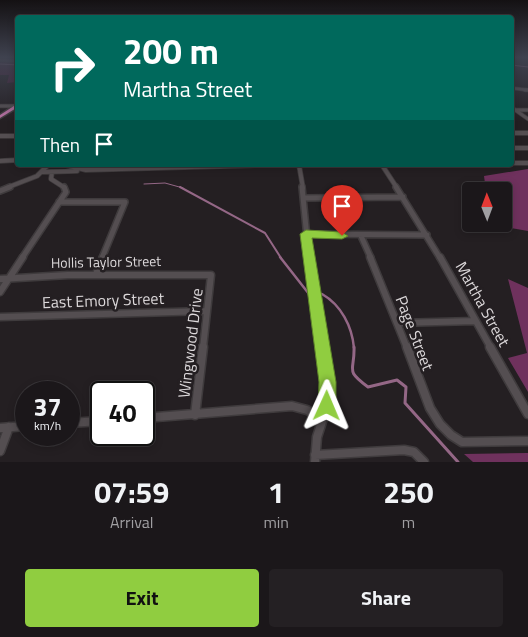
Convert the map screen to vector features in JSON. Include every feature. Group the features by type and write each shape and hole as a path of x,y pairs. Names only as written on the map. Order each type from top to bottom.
{"main road":[{"path":"1,115 15,106"}],"street":[{"path":"514,88 528,90"},
{"path":"518,89 528,95"},
{"path":"0,106 15,105"},
{"path":"514,109 528,110"},
{"path":"514,110 528,119"},
{"path":"514,133 528,133"},
{"path":"0,136 15,136"},
{"path":"514,148 528,148"},
{"path":"0,160 15,160"},
{"path":"514,163 528,163"},
{"path":"42,172 46,167"},
{"path":"72,167 91,170"},
{"path":"0,191 42,172 196,167"},
{"path":"299,167 304,198 306,234 328,391 327,406 317,437 315,458 404,450 414,452 424,462"},
{"name":"Martha Street","path":"383,167 427,235 528,414"},
{"path":"0,292 66,191 64,187 51,179 52,172"},
{"path":"304,198 403,197"},
{"path":"59,202 124,201 96,274"},
{"path":"306,234 361,236 427,235"},
{"name":"Page Street","path":"361,236 398,323 430,408 451,435 462,442 528,441"},
{"name":"Hollis Taylor Street","path":"0,279 96,274 212,275"},
{"name":"Wingwood Drive","path":"195,414 212,275"},
{"name":"East Emory Street","path":"0,317 207,311"},
{"path":"398,323 475,321"},
{"path":"155,417 292,406 307,410 322,419"},
{"path":"0,451 4,427"}],"shaded area":[{"path":"8,79 15,79 15,82 7,83"},
{"path":"528,169 528,231 512,228 512,182 485,182 484,176"},
{"path":"508,279 528,288 528,392 508,358 527,353"},
{"path":"528,453 528,462 473,462 464,454"}],"waterway":[{"path":"144,184 165,183 181,187"},
{"path":"181,187 265,233 281,258"},
{"path":"280,257 309,294"},
{"path":"322,294 340,310 351,332 354,348"},
{"path":"354,348 352,370 356,377 368,387 397,380 406,387 405,403 458,462"}],"route":[{"path":"327,406 327,382 306,234 342,236"}]}
